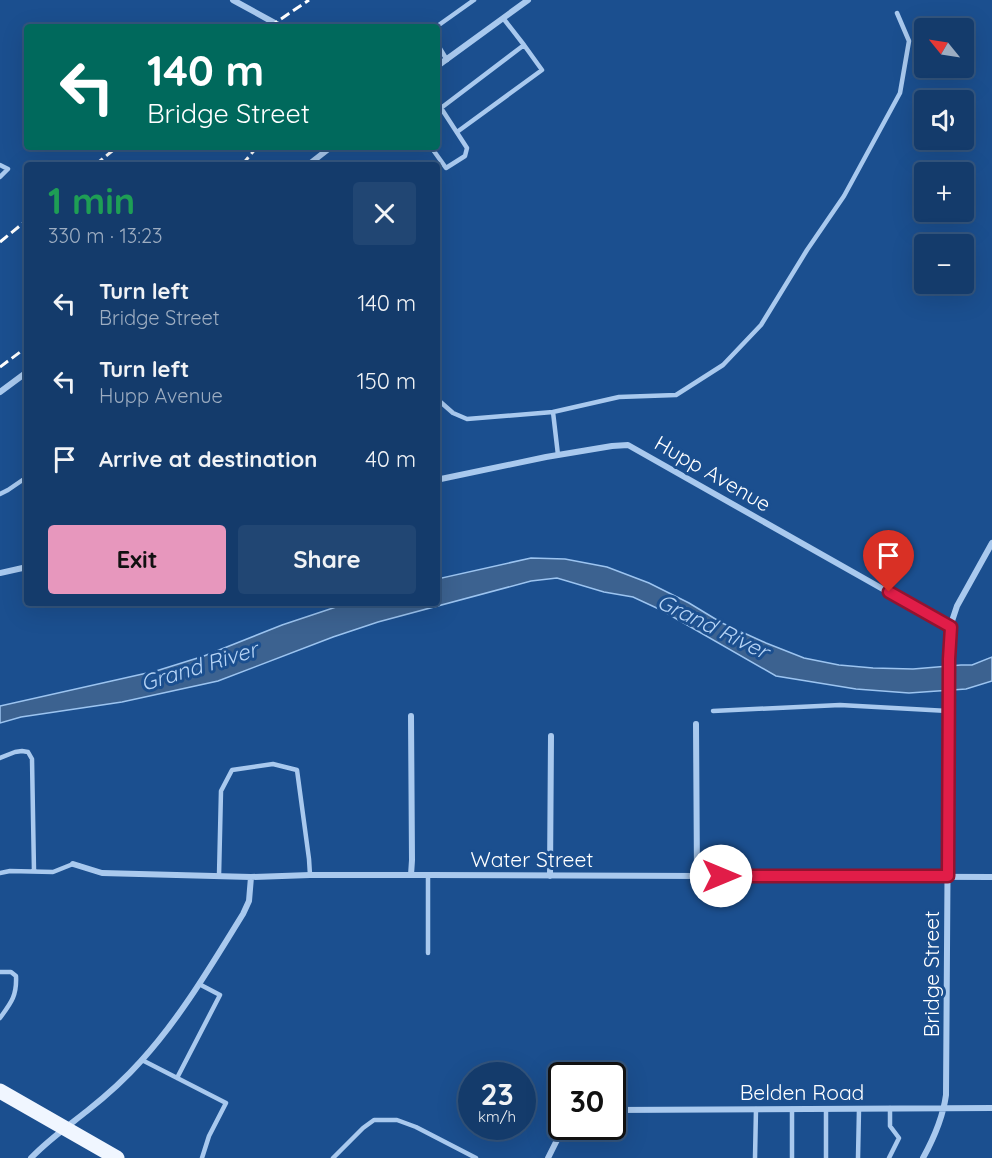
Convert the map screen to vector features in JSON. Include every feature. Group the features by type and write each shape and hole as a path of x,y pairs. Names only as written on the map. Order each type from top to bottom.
{"main road":[{"path":"0,1092 117,1158"}],"street":[{"path":"233,0 277,24"},
{"path":"440,64 520,3 528,0"},
{"path":"312,162 327,150"},
{"path":"0,392 24,374"},
{"name":"Hupp Avenue","path":"440,479 558,455 628,445 951,627"},
{"name":"Bridge Street","path":"923,1158 944,1109 946,1095 948,702 951,627 957,606 992,543"},
{"path":"0,573 24,568"},
{"path":"411,716 411,875"},
{"path":"696,724 697,876"},
{"path":"550,876 551,736"},
{"name":"Water Street","path":"73,864 102,873 251,877 428,875 992,877"},
{"path":"31,1158 64,1128 88,1111 142,1060 176,1017 247,906 251,877"},
{"name":"Belden Road","path":"626,1110 992,1108"},
{"path":"548,1158 557,1140"}],"lane":[{"path":"440,24 474,0"},
{"path":"440,402 453,413 467,419 553,412 619,397 676,395 723,365 761,325 807,250 844,196 900,93 909,41 897,13"},
{"path":"457,132 542,70 503,18"},
{"path":"440,109 524,45"},
{"path":"440,49 447,60"},
{"path":"433,150 446,168 465,156 467,148 440,111"},
{"path":"0,165 8,170 0,177"},
{"path":"553,412 558,455"},
{"path":"0,494 24,479"},
{"path":"713,711 840,705 948,711"},
{"path":"0,758 22,751 28,752 32,759 34,871"},
{"path":"219,876 221,791 232,770 273,764 297,770 310,875"},
{"path":"0,873 10,871 53,872 73,864"},
{"path":"428,875 428,953"},
{"path":"0,972 10,972 16,976 17,988 14,999 0,1018"},
{"path":"177,1078 220,995 199,984"},
{"path":"142,1060 226,1103 209,1136 202,1158"},
{"path":"858,1158 859,1108"},
{"path":"889,1158 899,1138 890,1126 890,1108"},
{"path":"755,1158 756,1109"},
{"path":"792,1109 792,1158"},
{"path":"826,1109 826,1158"},
{"path":"333,1158 374,1120 397,1120 416,1127 476,1158"}],"water":[{"name":"Grand River","path":"531,558 565,559 607,567 649,583 722,623 804,658 839,665 913,669 972,665 992,657 992,681 966,689 909,693 856,689 776,676 661,610 633,597 604,592 557,578 531,581 440,605 440,578"},
{"name":"Grand River","path":"339,606 438,606 333,637 218,681 122,702 21,717 0,723 0,706 156,671 204,656 282,625"}],"railway":[{"path":"273,24 309,0"},
{"path":"99,162 113,150"},
{"path":"244,162 254,150"},
{"path":"0,242 24,222"},
{"path":"0,367 24,349"}],"route":[{"path":"721,876 948,876 951,627 889,592"}]}
